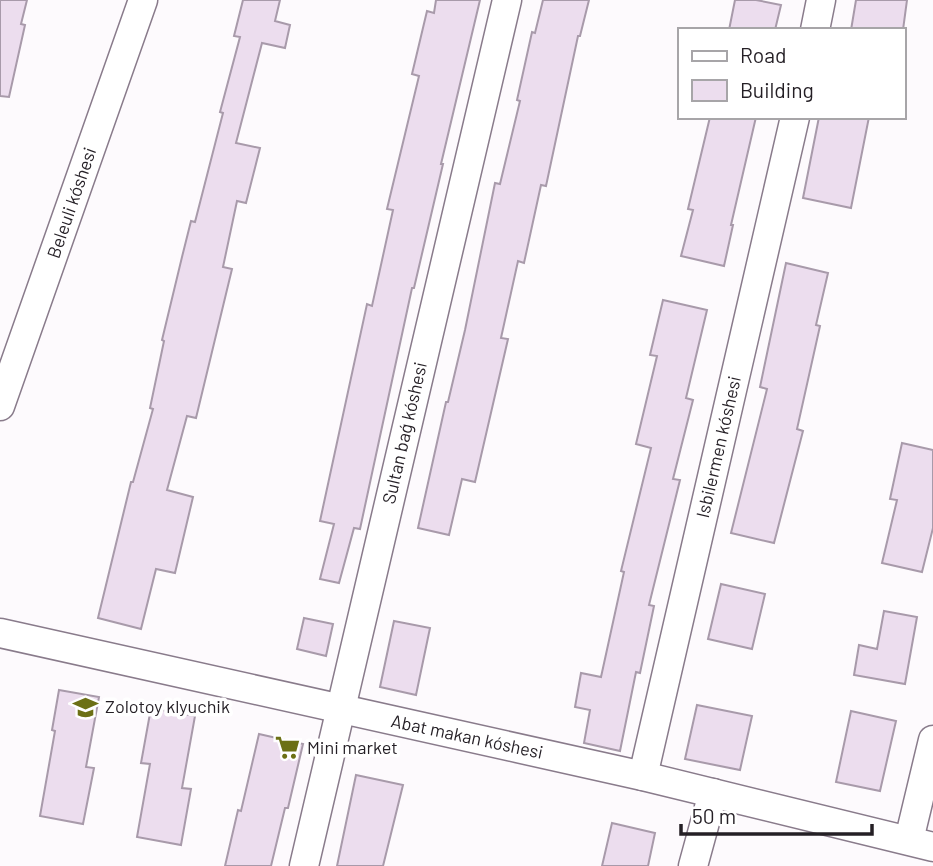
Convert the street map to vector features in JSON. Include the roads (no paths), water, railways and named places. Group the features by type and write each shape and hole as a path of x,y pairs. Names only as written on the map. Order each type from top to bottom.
{"street":[{"name":"Beleuli kóshesi","path":"0,406 143,0"},
{"name":"Sultan baǵ kóshesi","path":"304,866 507,0"},
{"path":"815,28 821,0"},
{"name":"Isbilermen kóshesi","path":"643,776 795,119"},
{"name":"Abat makan kóshesi","path":"0,633 643,776 921,844"},
{"path":"921,844 933,740"},
{"path":"693,866 713,793"}],"place":[{"name":"Zolotoy klyuchik","path":"85,707"},
{"name":"Mini market","path":"287,748"}]}
